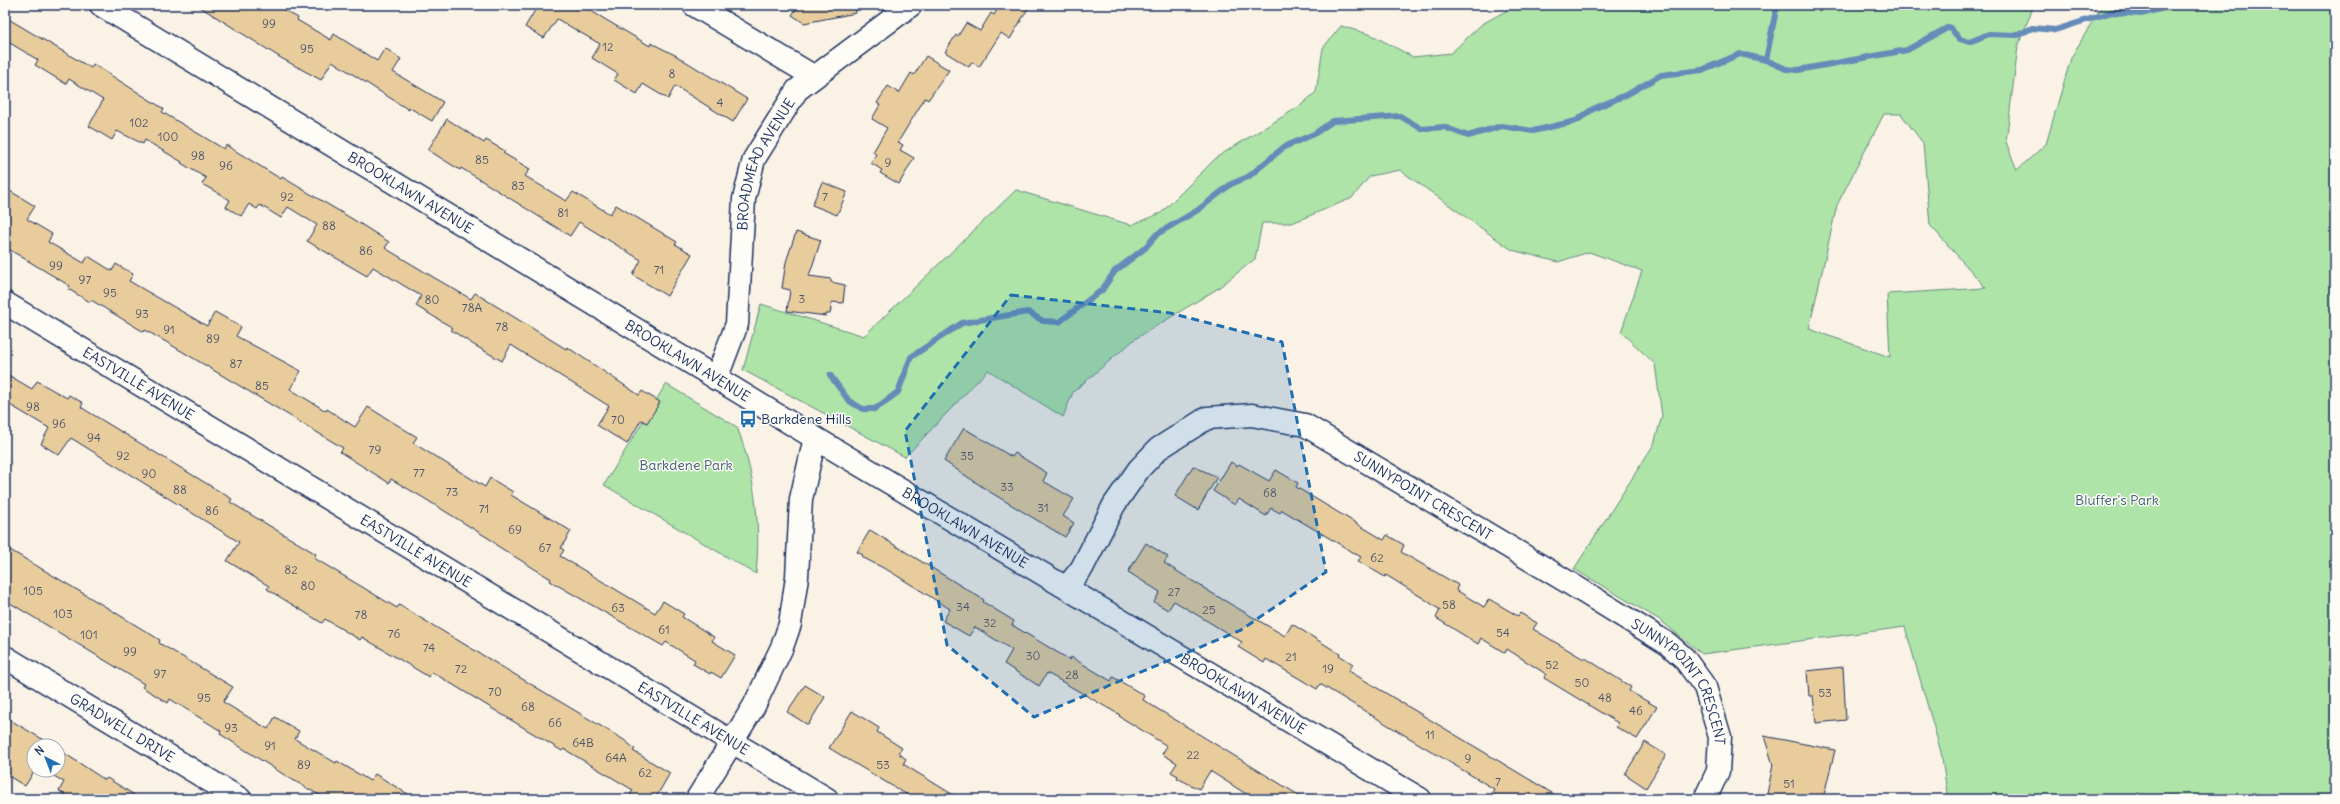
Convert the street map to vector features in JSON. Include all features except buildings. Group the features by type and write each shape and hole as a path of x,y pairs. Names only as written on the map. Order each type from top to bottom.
{"street":[{"name":"BROOKLAWN AVENUE","path":"101,5 716,379 1067,587 1420,799"},
{"path":"694,5 813,76"},
{"name":"BROADMEAD AVENUE","path":"716,379 737,324 744,199 754,159 797,90 813,76 911,5"},
{"name":"EASTVILLE AVENUE","path":"5,303 827,799"},
{"name":"SUNNYPOINT CRESCENT","path":"1067,587 1082,568 1114,505 1139,469 1158,449 1207,418 1252,415 1305,425 1566,581 1668,644 1684,658 1705,687 1720,737 1718,771 1706,799"},
{"path":"697,799 754,706 782,647 790,624 797,577 801,499 815,438"},
{"name":"GRADWELL DRIVE","path":"5,657 240,799"}],"highlighted area":[{"path":"1011,295 1170,313 1282,342 1326,572 1241,630 1034,717 947,645 905,431"}],"green space":[{"name":"Bluffer's Park","path":"1517,5 2034,5 2018,46 2006,142 2017,170 2046,144 2071,58 2102,5 2335,5 2335,799 1948,799 1941,752 1905,627 1702,654 1660,620 1574,569 1654,444 1662,416 1655,364 1621,332 1642,271 1589,252 1558,262 1512,250 1400,170 1370,176 1352,198 1292,223 1262,223 1255,259 1217,289 1135,339 1073,392 1063,417 988,370 905,457 743,370 761,304 864,336 1016,190 1131,225 1161,213 1217,157 1300,106 1316,92 1323,48 1341,26 1372,35 1413,57 1451,53 1482,24","holes":["1884,114 1901,114 1923,143 1930,225 1986,288 1887,294 1890,357 1809,329 1837,205"]},
{"name":"Barkdene Park","path":"666,384 737,427 748,463 755,500 758,537 756,574 604,485"}],"waterway":[{"path":"1766,60 1777,5"},
{"path":"830,375 849,401 863,409 875,409 898,392 911,357 962,323 1028,312 1043,321 1059,322 1102,290 1115,271 1145,248 1157,234 1198,210 1231,184 1248,177 1284,147 1314,134 1333,121 1400,116 1422,129 1444,127 1468,136 1502,126 1533,131 1576,121 1593,109 1628,94 1661,75 1702,70 1740,54 1766,60 1786,69 1798,70 1907,50 1949,27 1960,39 1969,42 1989,34 2018,35 2032,28 2055,30 2112,12 2141,14 2175,5"}],"place":[{"name":"Barkdene Hills","path":"748,419"}]}
